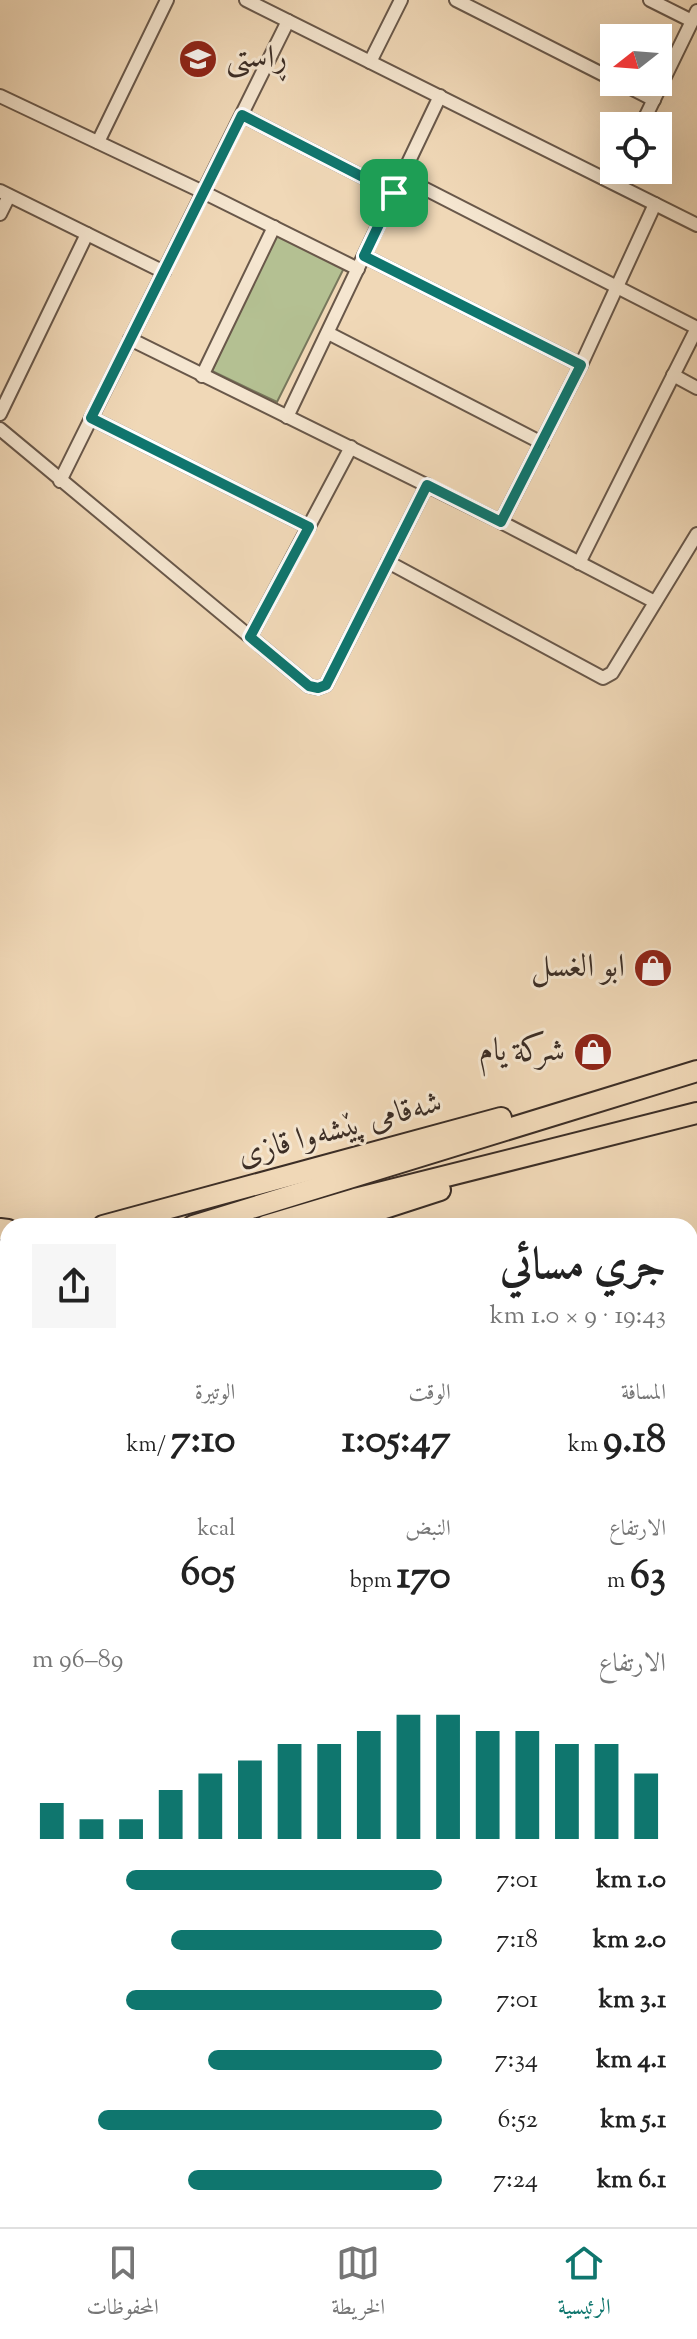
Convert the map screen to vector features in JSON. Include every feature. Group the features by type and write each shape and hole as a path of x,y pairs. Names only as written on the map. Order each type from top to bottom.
{"highway":[{"name":"شەقامی پێشەوا قازی","path":"219,1218 697,1071"},
{"name":"شەقامی پێشەوا قازی","path":"132,1218 536,1108 595,1101"},
{"path":"292,1218 355,1199 697,1113"},
{"path":"354,1218 607,1136"}],"street":[{"path":"98,142 167,0"},
{"path":"246,0 600,176"},
{"path":"370,62 401,0"},
{"path":"456,0 600,73"},
{"path":"648,112 694,16 650,0"},
{"path":"60,481 288,21"},
{"path":"0,96 358,269"},
{"path":"287,417 440,96"},
{"path":"646,96 654,100"},
{"path":"242,115 394,193"},
{"path":"402,177 697,328 579,563"},
{"path":"615,184 695,220"},
{"path":"0,214 5,193 164,272"},
{"path":"501,522 581,365 655,204"},
{"path":"202,376 274,227"},
{"path":"0,414 87,234"},
{"path":"364,256 581,365"},
{"path":"328,333 542,443"},
{"path":"130,339 501,522 655,602"},
{"path":"673,375 697,388"},
{"path":"91,418 309,527"},
{"path":"0,429 309,686 318,688 326,685 427,485"},
{"path":"250,637 351,447"},
{"path":"388,562 603,678 612,673 697,534"}],"green space":[{"path":"275,232 345,266 277,402 212,371"}],"place":[{"name":"ڕاستی","path":"198,59"},
{"name":"ابو الغسل","path":"653,968"},
{"name":"شرکة یام","path":"593,1052"}],"route":[{"path":"242,115 394,193 364,256 581,365 501,522 427,485 326,685 318,688 309,686 250,637 309,527 91,418 242,115"}]}
